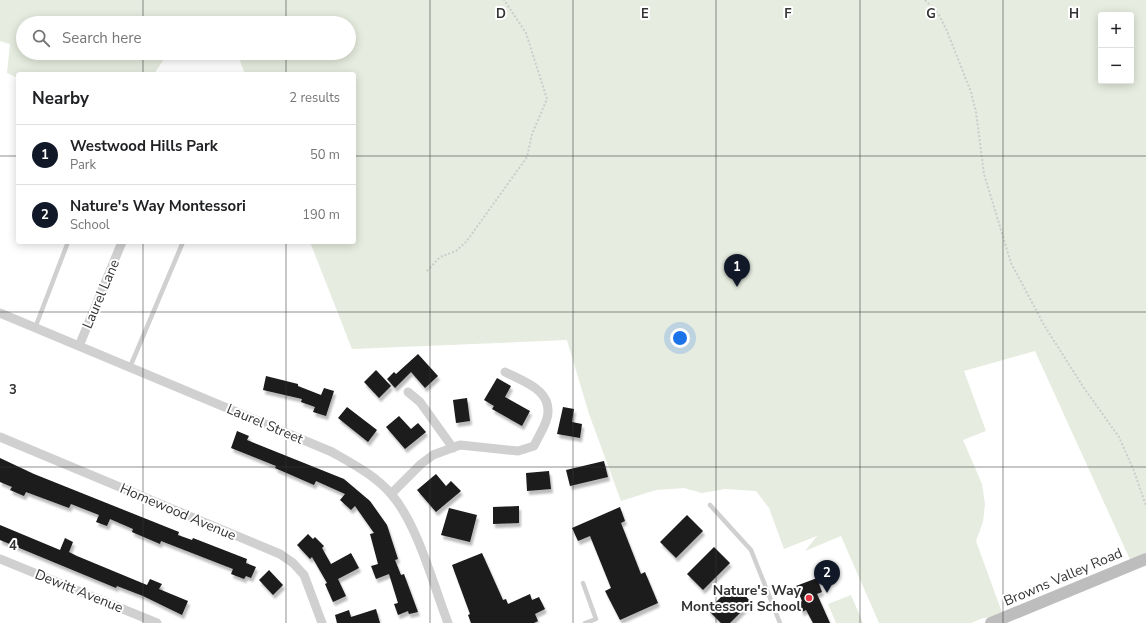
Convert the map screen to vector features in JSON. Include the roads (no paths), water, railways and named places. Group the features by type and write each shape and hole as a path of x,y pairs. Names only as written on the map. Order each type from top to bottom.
{"main road":[{"name":"Browns Valley Road","path":"991,623 1146,559"}],"street":[{"name":"Laurel Lane","path":"79,346 121,244"},
{"name":"Laurel Street","path":"0,313 332,452 364,470 391,494 401,508 418,541 446,622"},
{"path":"391,494 421,464 433,455 460,445 518,451 534,446 548,417 548,401 544,393 505,372"},
{"path":"408,392 420,402 453,448"},
{"name":"Homewood Avenue","path":"0,437 280,554 293,563 304,575 322,623"},
{"name":"Dewitt Avenue","path":"0,559 157,623"}],"lane":[{"path":"36,328 67,244"},
{"path":"130,367 182,244"},
{"path":"710,505 751,550 780,623"},
{"path":"583,584 596,619 585,623"}],"place":[{"name":"Westwood Hills Park","path":"737,287"},
{"name":"Nature's Way Montessori","path":"827,593"},
{"name":"Nature's Way Montessori School","path":"809,598"}]}
